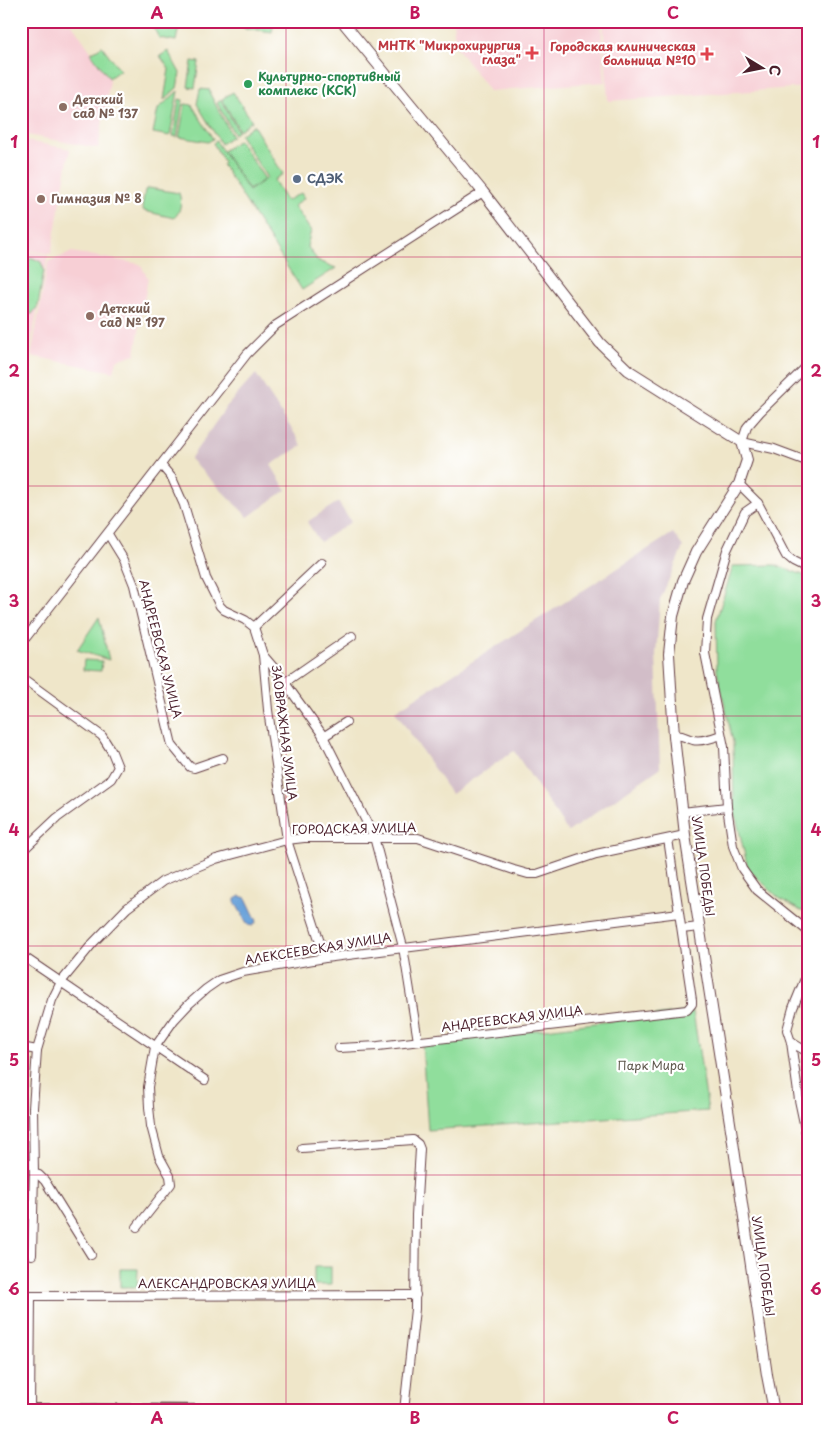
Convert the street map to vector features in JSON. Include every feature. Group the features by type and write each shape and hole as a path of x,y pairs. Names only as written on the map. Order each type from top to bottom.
{"main road":[{"path":"26,1410 225,1411"}],"street":[{"path":"342,21 482,192 600,343 628,370 742,442 774,449 809,462"},
{"path":"21,644 108,534 235,367 276,325 482,192"},
{"path":"742,442 747,427 809,364"},
{"name":"УЛИЦА ПОБЕДЫ","path":"742,442 747,460 739,484 696,552 683,581 673,616 669,654 674,736 685,835 733,1142 766,1375 774,1411"},
{"path":"161,465 172,478 184,505 206,578 220,606 254,626 263,655 324,740 374,837 403,948 418,1041"},
{"path":"739,484 758,503 786,556 809,570"},
{"path":"758,503 745,512 727,550 707,619 705,652 724,747 727,808 733,846 742,869 757,890 809,932"},
{"name":"АНДРЕЕВСКАЯ УЛИЦА","path":"108,534 124,560 134,584 172,745 190,767 194,768 224,758"},
{"path":"254,626 322,563"},
{"path":"284,683 352,636"},
{"name":"ЗАОВРАЖНАЯ УЛИЦА","path":"263,655 268,710 287,840 325,958"},
{"path":"21,677 102,736 112,752 118,767 105,784 57,818 21,852"},
{"path":"324,740 346,722"},
{"path":"674,736 681,735 696,740 708,740 721,735"},
{"path":"682,812 727,808"},
{"name":"ГОРОДСКАЯ УЛИЦА","path":"32,1255 33,1108 37,1050 52,1000 61,982 93,943 127,908 163,881 216,859 287,840 304,838 418,838 528,874 537,874 596,854 685,835"},
{"path":"668,839 682,930 699,927"},
{"name":"АЛЕКСЕЕВСКАЯ УЛИЦА","path":"137,1227 171,1184 170,1176 159,1156 151,1126 148,1087 155,1047 174,1020 189,1004 219,980 243,972 325,958 679,913"},
{"name":"АНДРЕЕВСКАЯ УЛИЦА","path":"339,1048 378,1046 687,1010 692,1004 692,1000 682,930"},
{"path":"21,955 205,1080"},
{"path":"809,969 788,1025 799,1100 809,1147"},
{"path":"791,1042 809,1053"},
{"path":"21,1047 37,1050"},
{"path":"302,1148 413,1140 420,1149 416,1215 416,1295 404,1411"},
{"path":"34,1174 39,1175 45,1181 92,1255"},
{"name":"АЛЕКСАНДРОВСКАЯ УЛИЦА","path":"26,1410 33,1294 416,1295"}],"shaded area":[{"name":"Детский сад № 137","path":"21,21 57,21 72,24 109,78 98,148 21,134"},
{"name":"МНТК \"Микрохирургия глаза\"","path":"453,21 601,21 605,82 489,91 455,45"},
{"name":"Городская клиническая больница №10","path":"603,21 809,21 809,87 608,101"},
{"name":"Гимназия № 8","path":"21,140 70,149 51,254 21,249"},
{"path":"21,250 48,255 28,360 21,364"},
{"name":"Детский сад № 197","path":"72,252 140,264 148,278 135,354 117,360 114,372 31,356 48,262"},
{"path":"256,374 302,445 271,465 286,490 248,517 190,459 227,406"},
{"path":"338,502 351,522 320,542 307,522"},
{"path":"673,533 683,547 660,600 656,654 660,768 568,832 514,751 451,794 395,711"}],"green space":[{"path":"150,21 180,21 176,41 159,38"},
{"path":"245,21 274,21 272,32 243,28"},
{"path":"102,46 120,70 109,78 91,53"},
{"path":"168,51 180,73 177,88 164,100 169,69 160,56"},
{"path":"192,61 199,62 195,88 188,87"},
{"path":"200,89 210,90 210,94 232,136 221,144 197,104"},
{"path":"178,91 170,136 153,133 158,109"},
{"path":"233,92 252,121 239,130 222,99"},
{"path":"179,99 183,100 177,137 173,136"},
{"path":"221,100 238,131 234,134 217,103"},
{"path":"185,104 192,105 213,139 208,142 179,137"},
{"path":"253,125 283,174 274,180 286,201 301,193 304,198 294,206 311,231 307,246 318,261 336,268 302,290 222,164 224,162 213,143 216,141 249,191 267,178 240,135"},
{"path":"239,140 265,179 249,190 223,151"},
{"path":"149,188 179,193 180,206 174,218 144,211 142,207 145,190"},
{"path":"33,258 41,262 44,270 38,306 32,314 21,314 21,262 23,259"},
{"path":"775,565 809,577 809,912 801,911 779,898 748,869 734,809 733,742 717,671 716,621 733,566"},
{"path":"99,617 109,660 77,650"},
{"path":"84,660 102,661 101,671 83,670"},
{"name":"Парк Мира","path":"693,1011 708,1111 428,1130 422,1044"},
{"path":"314,1267 331,1267 331,1285 314,1285"},
{"path":"120,1269 138,1269 137,1287 120,1287"}],"water":[{"path":"240,896 246,898 257,921 253,926 248,925 235,902 235,899"}],"place":[{"name":"МНТК \"Микрохирургия глаза\"","path":"532,53"},
{"name":"Городская клиническая больница №10","path":"707,54"},
{"name":"Культурно-спортивный комплекс (КСК)","path":"248,84"},
{"name":"Детский сад № 137","path":"63,107"},
{"name":"СДЭК","path":"297,179"},
{"name":"Гимназия № 8","path":"41,199"},
{"name":"Детский сад № 197","path":"90,316"}]}
